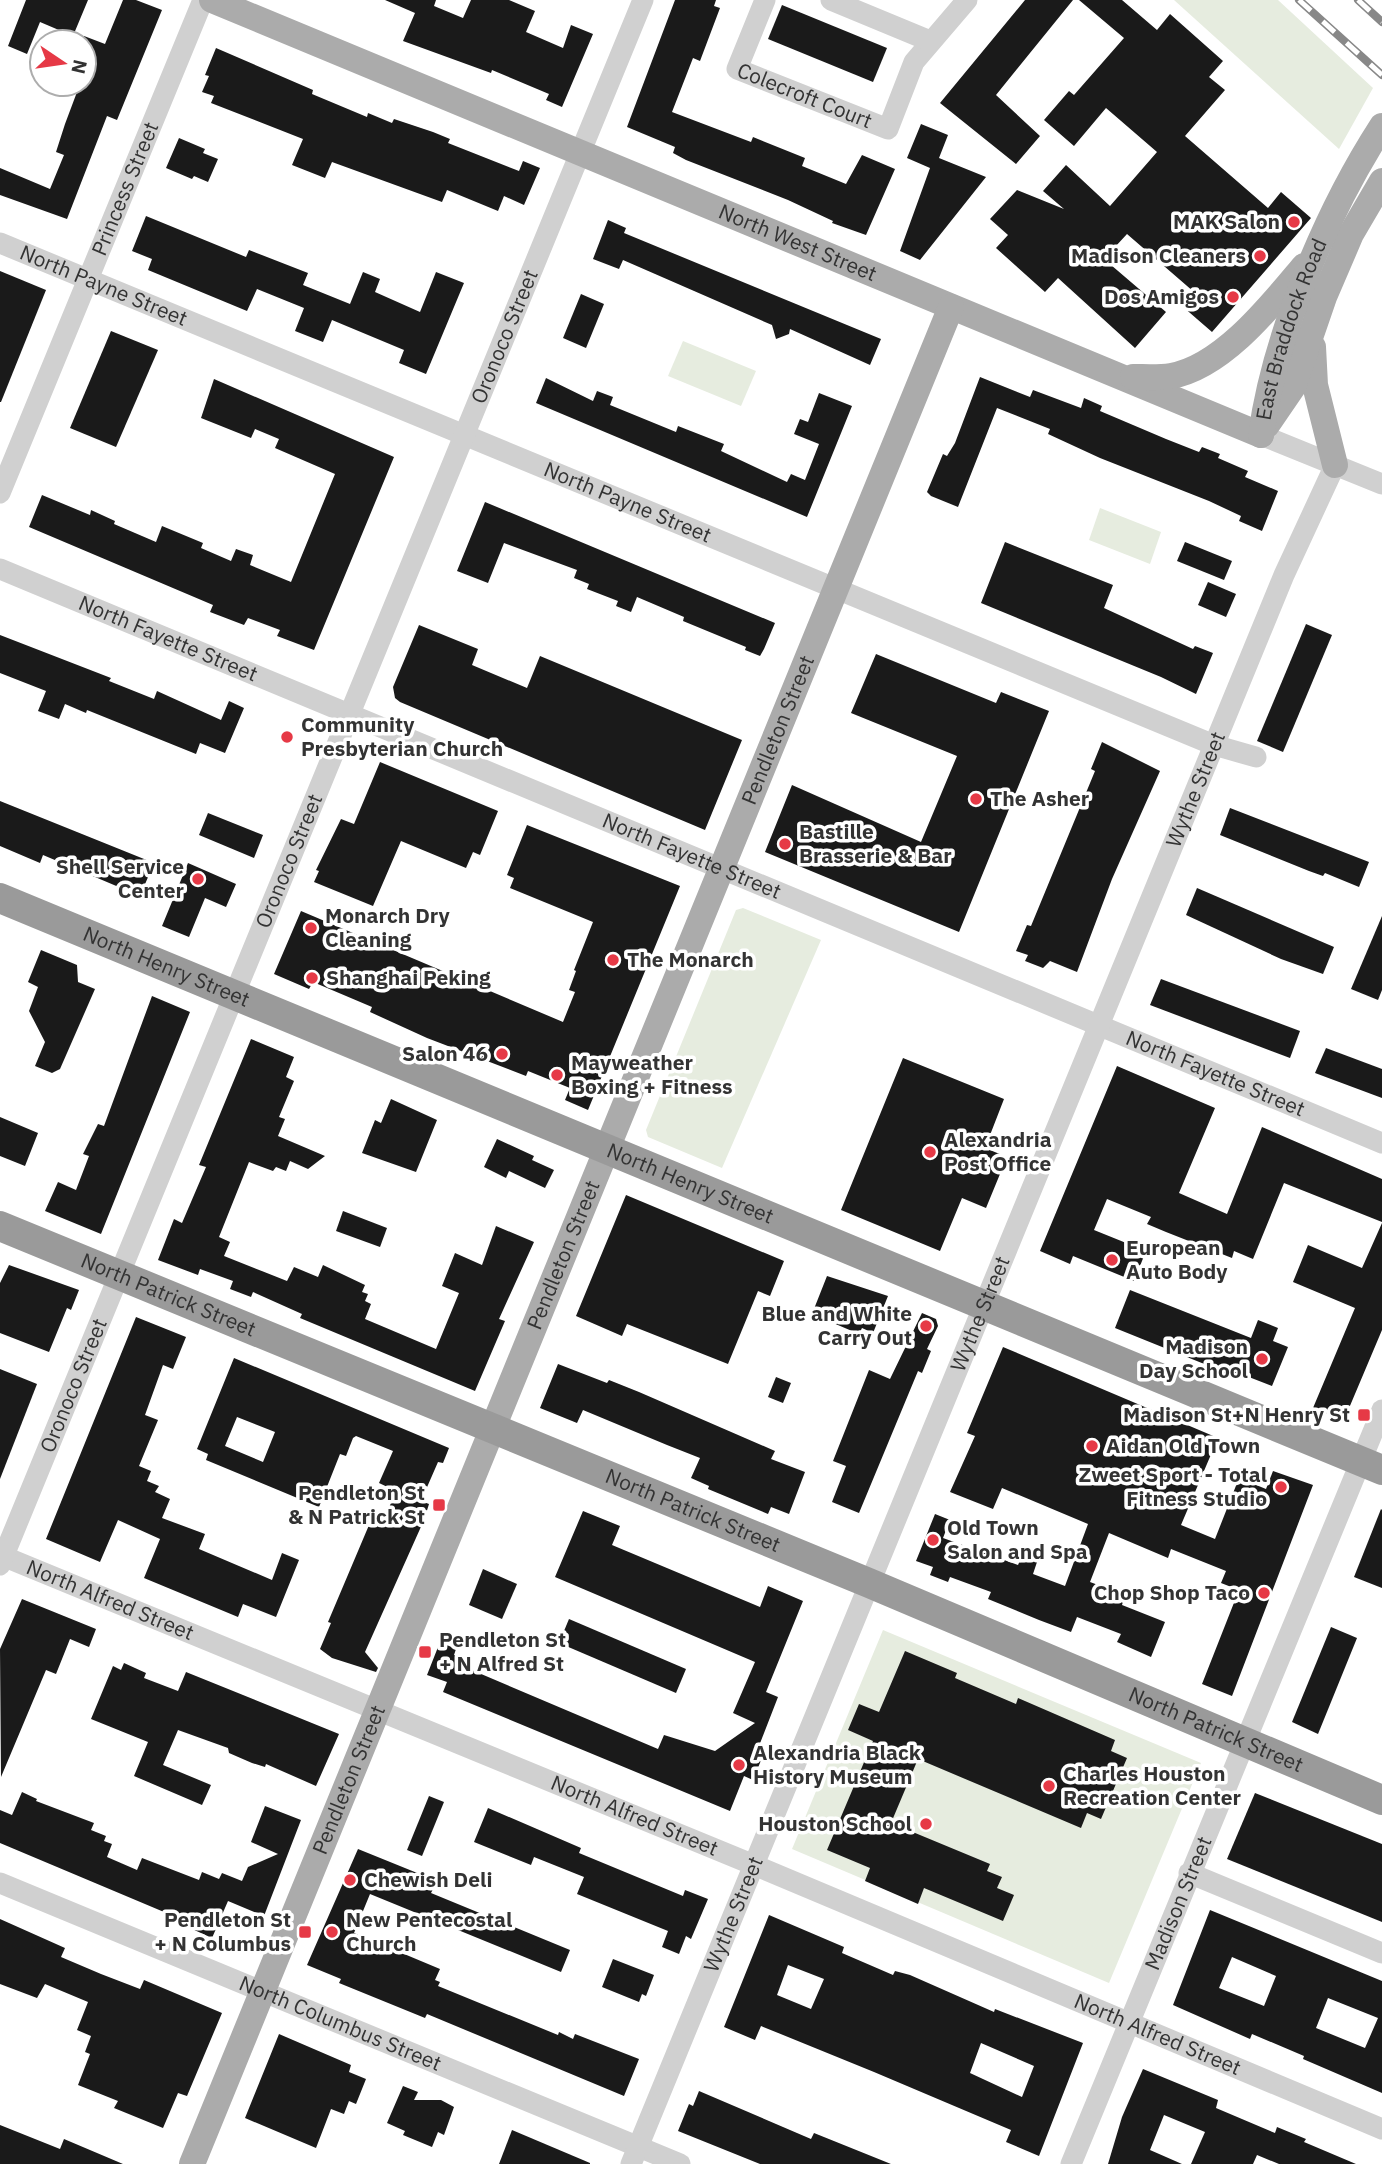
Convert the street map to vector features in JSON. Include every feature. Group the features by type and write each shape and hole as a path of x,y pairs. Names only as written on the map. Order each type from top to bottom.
{"highway":[{"name":"North Henry Street","path":"0,898 1372,1466"},
{"name":"North Patrick Street","path":"0,1226 869,1583 1382,1800"}],"main road":[{"name":"North West Street","path":"212,0 1261,435"},
{"name":"East Braddock Road","path":"1261,435 1270,380 1319,249 1382,126"},
{"name":"East Braddock Road","path":"1261,435 1293,387 1314,325 1351,234 1382,181"},
{"path":"1121,377 1172,376 1211,359 1243,333 1319,249"},
{"name":"Pendleton Street","path":"192,2164 951,307"},
{"path":"1314,325 1315,385 1335,465"}],"street":[{"name":"Princess Street","path":"0,494 203,0"},
{"name":"Oronoco Street","path":"1,1559 121,1277 349,712 643,0"},
{"name":"Colecroft Court","path":"765,0 737,69 888,130 914,62 967,0"},
{"path":"831,0 930,41"},
{"name":"North Payne Street","path":"0,243 1214,745 1256,757"},
{"name":"North West Street","path":"1261,435 1382,484"},
{"name":"Wythe Street","path":"635,2155 1284,575 1335,465"},
{"name":"North Fayette Street","path":"0,569 1382,1143"},
{"name":"Madison Street","path":"1071,2164 1243,1743 1372,1466 1382,1410"},
{"name":"North Alfred Street","path":"1,1559 754,1865 1382,2129"},
{"path":"1189,1873 1382,1953"},
{"name":"North Columbus Street","path":"0,1883 262,1991 635,2155 680,2164"}],"shaded area":[{"path":"1174,0 1278,0 1373,88 1339,149"},
{"path":"683,341 756,371 741,406 668,376"},
{"path":"1100,508 1161,532 1150,564 1089,540"},
{"path":"743,908 821,940 722,1168 648,1137 646,1130 736,910"},
{"path":"883,1630 1201,1763 1109,1983 792,1849"}],"building":[{"path":"26,0 88,0 76,28 54,28 40,22 38,28 28,28 27,54 8,46"},
{"path":"123,0 136,0 162,10 117,120 107,116 67,219 0,195 0,168 50,189 64,155 56,152 75,98 98,98 98,41 105,44"},
{"path":"385,0 436,0 434,6 463,18 471,0 509,0 535,11 526,32 563,48 571,25 593,34 562,107 546,100 549,94 492,70 491,73 403,41 415,13"},
{"path":"675,0 716,0 714,6 720,8 700,61 693,58 672,112 751,142 753,137 805,158 802,166 846,184 862,155 895,169 866,235 832,223 833,221 788,200 686,160 673,153 675,147 627,127"},
{"path":"1025,0 1073,0 996,95 1040,136 1016,164 940,103"},
{"path":"1079,0 1122,0 1157,30 1170,14 1223,61 1209,77 1225,90 1185,136 1268,208 1281,192 1311,218 1212,332 1182,306 1194,292 1127,234 1104,259 1166,312 1135,348 1058,278 1045,292 996,248 1008,235 990,219 1017,190 1064,209 1043,191 1066,165 1110,206 1157,152 1106,108 1074,146 1044,120 1069,91 1074,95 1124,38"},
{"path":"782,5 887,48 873,82 768,39"},
{"path":"216,48 313,90 312,94 367,117 368,113 392,123 394,119 433,132 450,139 448,143 519,171 523,161 540,168 524,205 504,196 498,211 447,190 442,202 332,162 325,178 292,165 303,139 211,103 214,96 202,92 209,76 205,75"},
{"path":"921,124 948,135 939,158 986,177 920,260 900,251 930,168 907,158"},
{"path":"179,138 205,149 203,153 218,159 208,182 194,176 192,179 166,168"},
{"path":"146,216 246,257 249,250 308,273 303,285 350,304 363,272 380,279 375,292 420,312 436,272 464,283 426,374 399,363 404,350 332,320 323,342 295,331 304,308 257,289 247,311 148,270 152,259 132,251"},
{"path":"608,220 626,228 624,233 881,339 870,365 790,329 789,334 776,339 772,325 623,260 619,269 593,259"},
{"path":"0,271 46,290 1,402 0,402"},
{"path":"581,294 604,304 586,348 563,338"},
{"path":"111,331 158,350 116,447 70,428"},
{"path":"980,377 1030,397 1033,390 1081,408 1084,398 1102,406 1100,411 1166,439 1199,452 1202,447 1220,454 1218,458 1248,471 1245,477 1278,491 1262,531 1239,521 1241,516 1209,501 1100,458 1048,434 1050,429 997,408 958,507 931,496 927,492 943,454 947,456 955,443"},
{"path":"546,378 593,401 597,391 613,397 610,405 676,432 678,426 724,444 721,451 787,482 791,474 805,480 819,444 794,434 800,419 808,422 819,393 852,406 807,517 536,403"},
{"path":"214,379 394,457 314,650 277,636 280,630 248,618 244,625 210,612 213,605 29,527 42,495 90,515 91,510 115,521 114,524 156,542 162,526 203,543 201,548 231,561 236,549 253,555 250,565 291,582 335,474 275,448 279,439 255,429 251,438 201,418"},
{"path":"485,502 775,623 764,649 760,656 745,650 746,647 683,621 684,617 637,597 631,612 616,606 618,601 587,589 589,584 574,578 577,570 504,543 488,583 457,571"},
{"path":"1005,542 1113,585 1104,608 1193,649 1195,646 1213,653 1196,694 981,603"},
{"path":"1185,542 1232,561 1224,580 1177,561"},
{"path":"1208,582 1236,594 1226,617 1198,605"},
{"path":"1306,624 1332,635 1283,752 1257,741"},
{"path":"419,625 478,649 472,665 527,688 540,656 742,740 705,830 400,702 395,698 393,687"},
{"path":"0,635 111,678 109,681 154,699 157,691 221,720 229,701 244,708 225,753 200,743 196,754 87,710 86,713 65,704 59,719 38,711 46,691 0,673"},
{"name":"The Asher","path":"876,654 996,703 1001,692 1049,711 959,932 765,852 792,785 921,842 957,756 851,713"},
{"path":"1102,742 1160,771 1112,879 1077,972 1050,961 1043,968 1025,961 1028,955 1016,951 1027,925 1031,926 1095,771 1091,769"},
{"path":"380,762 498,811 480,855 473,852 466,868 401,841 373,906 314,882 319,871 316,870 341,819 354,824"},
{"path":"0,801 154,863 140,896 43,855 40,863 0,846"},
{"path":"1230,808 1369,862 1359,887 1325,873 1323,876 1309,871 1220,835"},
{"path":"208,813 263,835 254,858 199,835"},
{"name":"The Monarch","path":"527,825 680,886 588,1110 565,1100 570,1088 528,1071 526,1076 427,1038 370,1012 372,1007 313,982 309,989 274,974 301,911 563,1022 575,992 569,990 576,971 574,970 593,922 510,888 514,878 507,875"},
{"path":"188,863 236,884 226,907 205,898 189,937 162,926"},
{"path":"1197,888 1334,947 1323,974 1281,959 1186,915"},
{"path":"1382,916 1382,990 1378,1000 1351,989"},
{"path":"41,950 77,965 78,982 95,989 60,1069 52,1073 35,1066 45,1042 29,1011 38,987 28,982"},
{"path":"1161,979 1300,1031 1290,1058 1150,1005"},
{"path":"152,996 190,1012 101,1234 45,1211 58,1182 76,1190 89,1156 83,1154 98,1124 104,1126"},
{"path":"251,1039 294,1057 286,1077 294,1081 279,1117 285,1119 278,1136 325,1156 308,1169 290,1161 286,1171 276,1167 273,1171 249,1162 219,1237 230,1242 224,1256 287,1281 294,1267 318,1277 323,1265 365,1285 362,1292 368,1294 365,1301 371,1304 365,1319 436,1349 459,1293 442,1286 455,1253 482,1265 496,1226 534,1242 499,1319 505,1321 475,1391 300,1318 302,1314 253,1292 251,1297 230,1289 233,1281 200,1269 198,1275 158,1260 174,1219 182,1223 206,1167 199,1165"},
{"path":"1326,1048 1382,1069 1382,1098 1315,1073"},
{"name":"Alexandria Post Office","path":"903,1058 1004,1099 985,1148 1007,1157 986,1208 962,1198 940,1251 841,1210"},
{"path":"1117,1066 1215,1108 1179,1193 1227,1214 1262,1127 1382,1179 1382,1222 1284,1183 1253,1259 1234,1251 1232,1258 1166,1232 1147,1224 1151,1217 1107,1199 1094,1230 1146,1251 1134,1281 1073,1256 1070,1264 1040,1251"},
{"path":"391,1099 437,1120 416,1172 362,1153 375,1120 381,1123"},
{"path":"0,1117 38,1133 25,1166 0,1156"},
{"path":"497,1139 534,1156 532,1160 554,1170 545,1188 509,1171 506,1178 484,1167"},
{"path":"626,1195 784,1261 770,1296 758,1291 728,1364 627,1324 622,1336 576,1316"},
{"path":"343,1211 387,1228 380,1247 336,1231"},
{"path":"1382,1223 1382,1330 1344,1420 1313,1408 1355,1308 1293,1282 1308,1245 1362,1268"},
{"path":"9,1265 79,1290 71,1310 67,1308 49,1352 0,1333 0,1283"},
{"path":"827,1276 888,1296 873,1333 862,1328 859,1334 812,1314"},
{"path":"1130,1290 1251,1338 1258,1320 1278,1328 1273,1341 1288,1347 1272,1386 1236,1372 1234,1376 1115,1328"},
{"path":"922,1313 936,1319 938,1326 927,1349 931,1351 922,1373 918,1371 859,1513 832,1502 846,1466 833,1461 869,1370 890,1379"},
{"path":"136,1317 186,1337 173,1369 163,1365 145,1415 158,1420 139,1466 151,1471 147,1481 159,1486 155,1492 170,1499 162,1518 205,1534 199,1549 272,1580 282,1553 299,1560 276,1617 243,1604 238,1617 144,1578 160,1539 118,1520 100,1562 46,1539"},
{"path":"1003,1347 1218,1438 1181,1525 1215,1539 1239,1478 1266,1489 1273,1471 1313,1485 1232,1696 1202,1684 1239,1590 1221,1583 1226,1571 1171,1549 1168,1558 1109,1533 1090,1582 1125,1595 1122,1605 1165,1622 1151,1657 1117,1642 1121,1634 1077,1617 1071,1632 988,1599 991,1592 950,1577 948,1582 930,1575 933,1567 916,1561 935,1514 950,1520 943,1538 1018,1565 1022,1556 1037,1562 1033,1574 1065,1586 1088,1524 1002,1488 993,1509 950,1492 975,1436 967,1433"},
{"path":"234,1358 449,1448 443,1463 438,1462 421,1501 429,1504 424,1520 365,1652 378,1668 376,1672 332,1658 320,1649 331,1623 328,1622 372,1518 383,1522 396,1491 379,1483 393,1451 356,1436 353,1438 346,1456 340,1454 319,1507 206,1460 208,1454 197,1449","holes":["237,1417 275,1432 263,1462 225,1446"]},
{"path":"558,1364 639,1392 775,1451 771,1459 805,1472 789,1514 771,1507 768,1514 708,1489 709,1486 691,1478 700,1458 583,1410 577,1423 540,1408"},
{"path":"0,1369 37,1384 0,1479"},
{"path":"776,1377 791,1383 783,1403 768,1397"},
{"path":"1382,1510 1382,1588 1354,1577"},
{"path":"583,1511 620,1526 612,1545 760,1607 768,1586 803,1601 766,1692 778,1697 759,1746 764,1753 753,1780 744,1776 730,1811 443,1692 447,1682 427,1675 440,1642 456,1649 454,1655 470,1661 467,1668 658,1749 664,1735 715,1751 755,1723 733,1713 755,1662 555,1577"},
{"path":"483,1569 517,1584 502,1619 469,1605"},
{"path":"22,1599 96,1629 89,1647 70,1639 56,1674 46,1670 1,1777 0,1649"},
{"path":"569,1619 686,1669 676,1693 559,1643"},
{"path":"1331,1627 1357,1638 1318,1734 1292,1722"},
{"name":"Charles Houston Recreation Center","path":"905,1651 957,1673 955,1678 1016,1704 1018,1698 1115,1740 1111,1751 1127,1758 1101,1819 1087,1813 1081,1828 918,1759 891,1823 990,1864 987,1871 1002,1877 997,1888 1014,1895 1003,1921 924,1888 918,1904 865,1881 870,1868 827,1850 873,1741 848,1730 859,1704 879,1712"},
{"path":"124,1663 146,1673 144,1678 178,1691 186,1672 339,1734 316,1786 266,1764 265,1767 252,1763 229,1753 228,1748 178,1730 163,1765 211,1785 202,1805 134,1776 148,1742 91,1719 113,1666 121,1670"},
{"path":"22,1792 37,1799 36,1801 94,1823 91,1830 106,1836 104,1841 112,1844 107,1857 137,1870 142,1858 199,1880 202,1872 219,1879 222,1873 242,1881 248,1867 278,1854 251,1842 265,1806 301,1820 264,1916 228,1901 212,1938 181,1924 183,1920 0,1843 0,1810 12,1815"},
{"path":"1255,1793 1382,1844 1382,1922 1227,1859"},
{"path":"429,1796 444,1802 422,1856 407,1850"},
{"path":"488,1808 581,1848 579,1853 683,1896 685,1890 708,1899 691,1939 686,1936 679,1954 662,1947 668,1931 577,1894 584,1877 534,1857 531,1865 474,1842"},
{"path":"358,1849 437,1881 431,1893 570,1950 561,1972 370,1894 354,1933 440,1969 435,1980 440,1982 438,1986 558,2035 559,2032 573,2039 575,2034 639,2059 624,2096 427,2014 425,2018 339,1983 341,1979 307,1965"},
{"path":"1210,1910 1382,1981 1382,2093 1252,2034 1250,2039 1173,2005","holes":["1232,1957 1276,1976 1264,2006 1219,1988","1328,1998 1378,2018 1365,2048 1316,2028"]},
{"path":"769,1915 844,1947 842,1953 893,1975 895,1971 910,1975 994,2012 995,2009 1083,2043 1039,2156 1006,2142 1011,2130 874,2072 761,2026 755,2040 724,2027","holes":["788,1965 824,1979 811,2009 777,1995","981,2043 1034,2066 1022,2097 970,2073"]},
{"path":"0,1919 65,1948 61,1957 101,1974 140,1989 144,1980 222,2013 187,2096 178,2093 163,2128 114,2108 118,2101 78,2085 90,2054 85,2052 91,2036 77,2030 88,2002 45,1984 37,1998 0,1984"},
{"path":"613,1959 654,1975 646,1996 642,1994 639,2002 602,1987"},
{"path":"279,2034 351,2065 349,2072 366,2079 356,2104 349,2101 344,2114 331,2109 316,2148 245,2118"},
{"path":"1143,2069 1218,2100 1216,2108 1275,2133 1277,2127 1306,2139 1304,2142 1356,2164 1279,2164 1257,2155 1253,2164 1191,2164 1205,2132 1164,2115 1150,2150 1182,2164 1108,2164 1122,2117"},
{"path":"403,2086 418,2092 414,2100 441,2100 454,2107 444,2135 438,2132 432,2147 403,2135 405,2131 387,2123"},
{"path":"699,2091 811,2139 814,2133 891,2164 760,2164 678,2131 689,2104 693,2106"},
{"path":"0,2125 60,2149 64,2139 123,2164 0,2164"},
{"path":"512,2130 590,2163 590,2164 499,2164"}],"railway":[{"path":"1299,0 1382,75"},
{"path":"1358,0 1382,22"}],"place":[{"name":"MAK Salon","path":"1294,222"},
{"name":"Madison Cleaners","path":"1260,256"},
{"name":"Dos Amigos","path":"1233,297"},
{"name":"Community Presbyterian Church","path":"287,737"},
{"name":"The Asher","path":"976,799"},
{"name":"Bastille Brasserie & Bar","path":"785,844"},
{"name":"Shell Service Center","path":"198,879"},
{"name":"Monarch Dry Cleaning","path":"311,928"},
{"name":"The Monarch","path":"613,960"},
{"name":"Shanghai Peking","path":"312,978"},
{"name":"Salon 46","path":"502,1054"},
{"name":"Mayweather Boxing + Fitness","path":"557,1075"},
{"name":"Alexandria Post Office","path":"930,1152"},
{"name":"European Auto Body","path":"1112,1260"},
{"name":"Blue and White Carry Out","path":"926,1326"},
{"name":"Madison Day School","path":"1262,1359"},
{"name":"Madison St+N Henry St","path":"1364,1415"},
{"name":"Aidan Old Town","path":"1092,1446"},
{"name":"Zweet Sport - Total Fitness Studio","path":"1281,1487"},
{"name":"Pendleton St & N Patrick St","path":"439,1505"},
{"name":"Old Town Salon and Spa","path":"933,1540"},
{"name":"Chop Shop Taco","path":"1264,1593"},
{"name":"Pendleton St + N Alfred St","path":"425,1652"},
{"name":"Alexandria Black History Museum","path":"739,1765"},
{"name":"Charles Houston Recreation Center","path":"1049,1786"},
{"name":"Houston School","path":"926,1824"},
{"name":"Chewish Deli","path":"350,1880"},
{"name":"Pendleton St + N Columbus","path":"305,1932"},
{"name":"New Pentecostal Church","path":"332,1932"}]}
